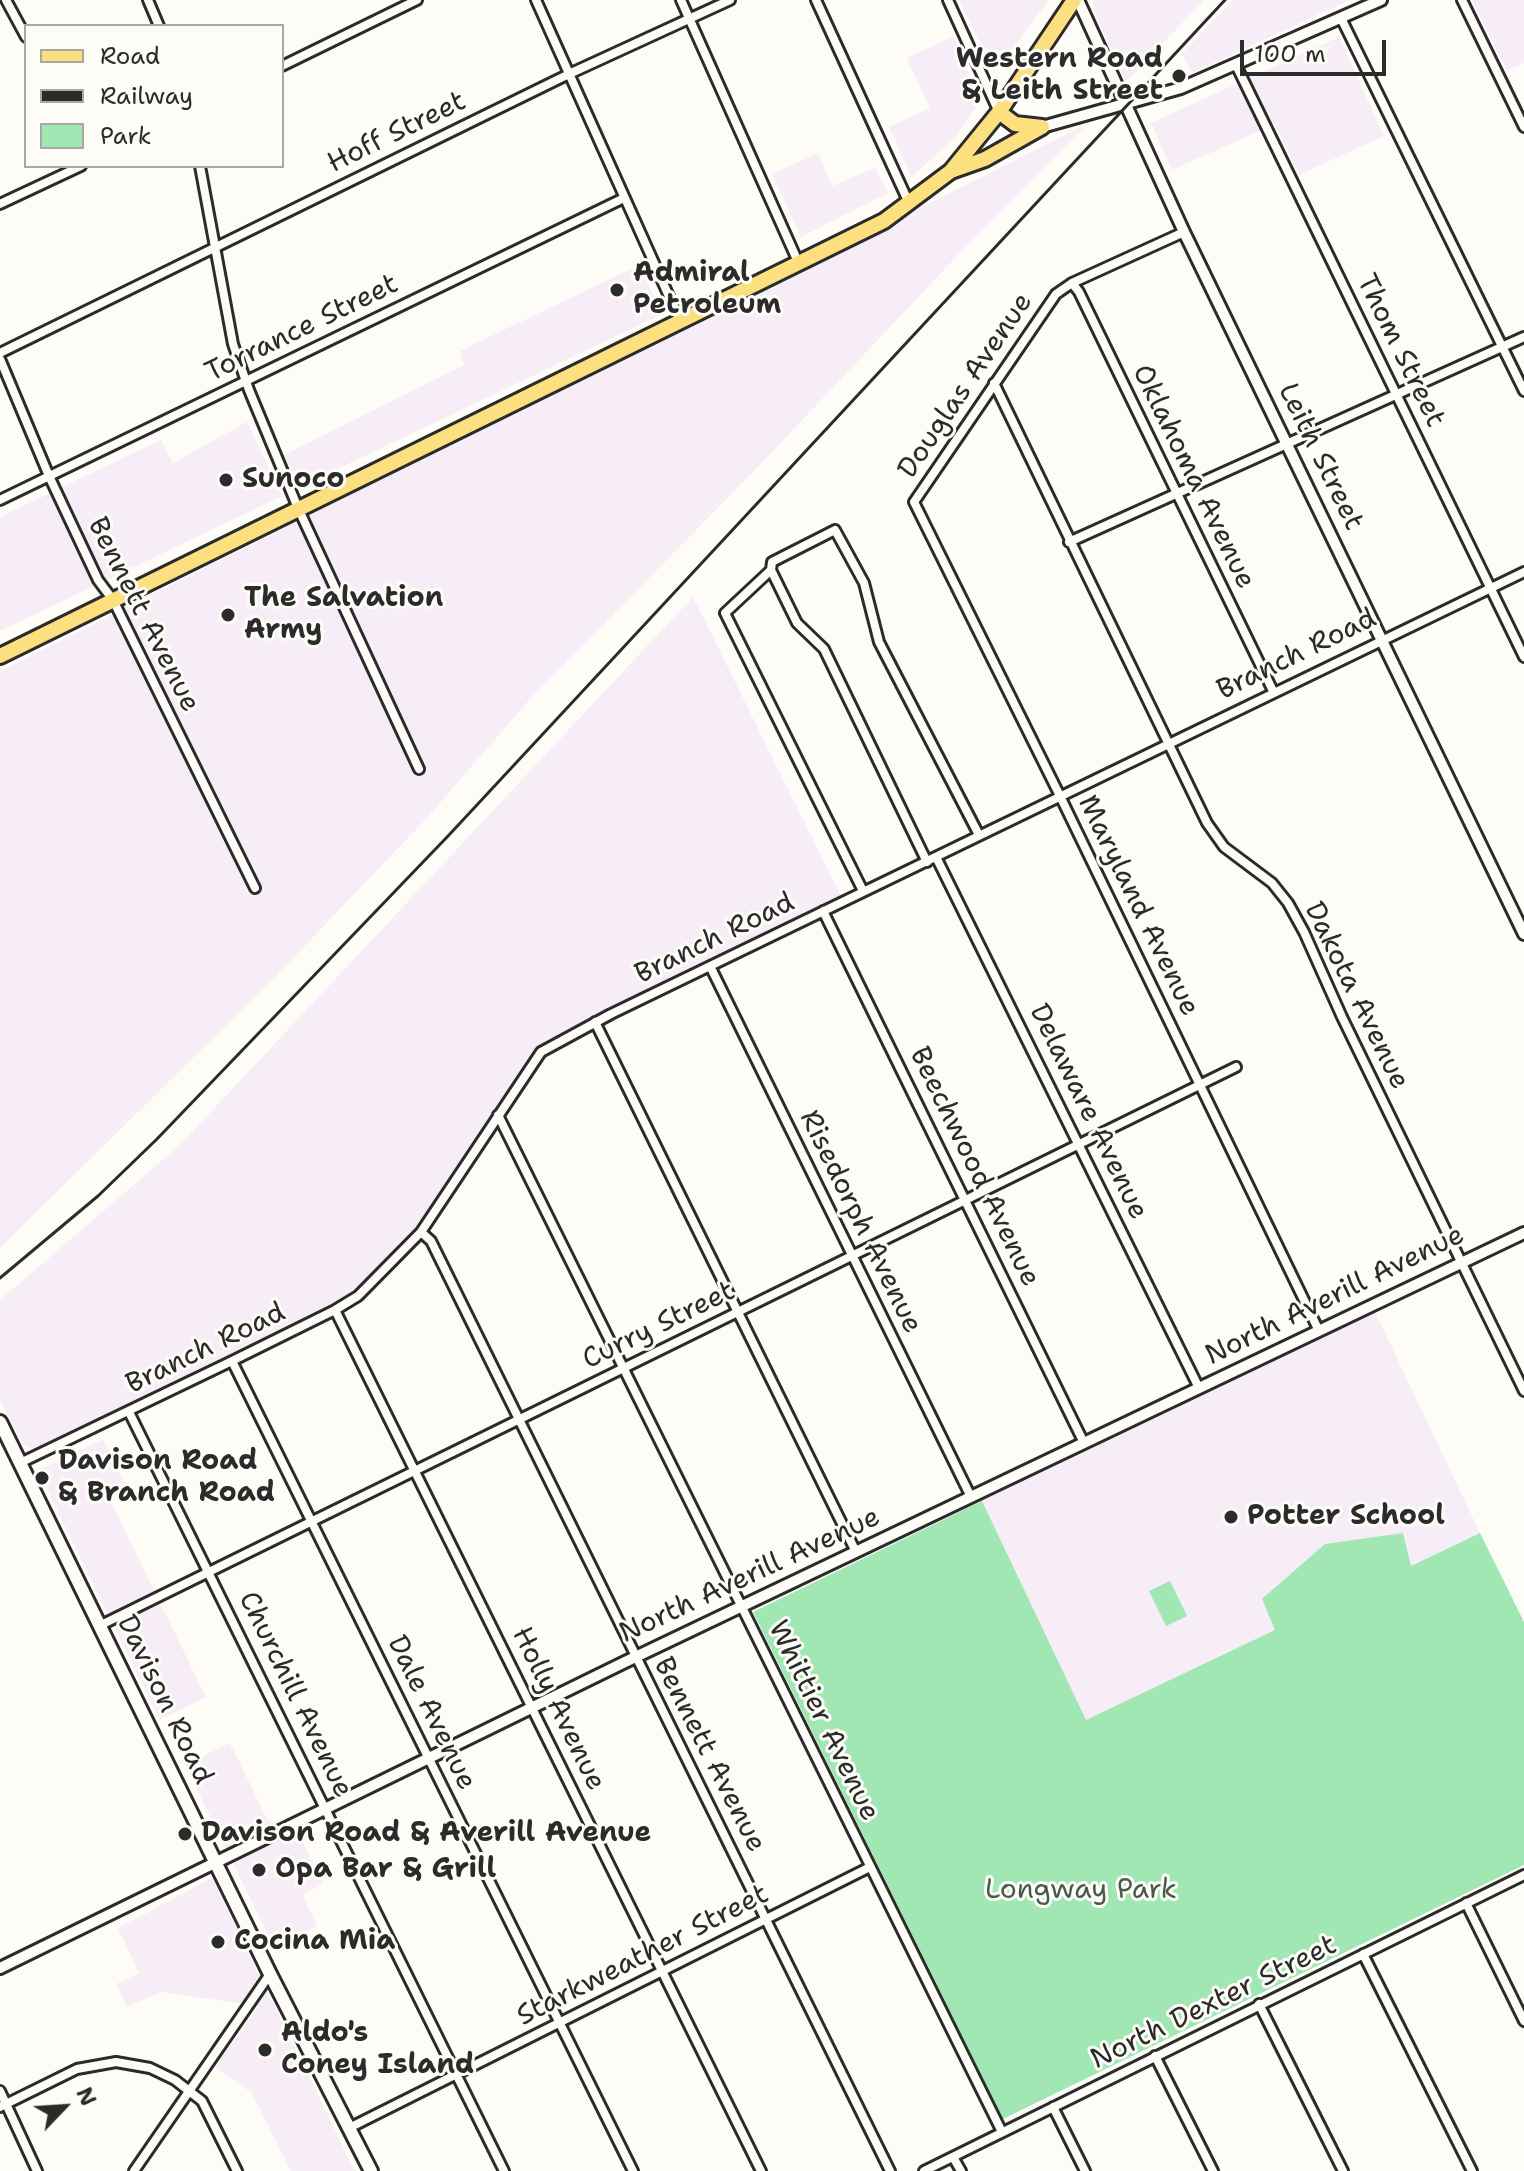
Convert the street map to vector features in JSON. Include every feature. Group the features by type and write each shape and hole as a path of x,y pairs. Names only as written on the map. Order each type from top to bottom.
{"main road":[{"path":"0,656 884,221 951,171 999,112 1076,0"},
{"path":"999,112 1015,124 1042,127"},
{"path":"951,171 985,159 1042,127"},
{"name":"Davison Road","path":"0,1422 270,1974 371,2171"}],"street":[{"path":"6,0 24,33"},
{"path":"148,0 158,24"},
{"path":"284,65 399,4 417,0"},
{"path":"536,0 681,323"},
{"path":"681,0 799,264"},
{"name":"Hoff Street","path":"0,356 214,246 569,74 730,0"},
{"path":"816,0 909,203"},
{"path":"948,0 999,112"},
{"name":"Leith Street","path":"1076,0 1184,232 1524,934"},
{"path":"1042,127 1181,88 1381,0"},
{"path":"1462,0 1524,127"},
{"path":"1341,18 1524,391"},
{"name":"Thom Street","path":"1236,65 1524,657"},
{"path":"0,204 73,168"},
{"path":"200,168 233,344 246,380 298,508 419,769"},
{"name":"Torrance Street","path":"0,500 624,198"},
{"name":"Douglas Avenue","path":"914,502 1056,294 1072,283 1184,232"},
{"name":"Oklahoma Avenue","path":"1072,283 1273,691"},
{"path":"1069,542 1524,337"},
{"name":"Bennett Avenue","path":"0,356 49,476 98,580 113,600 255,888"},
{"name":"Dakota Avenue","path":"994,383 1207,823 1224,847 1272,883 1288,903 1524,1391"},
{"name":"Maryland Avenue","path":"914,502 1319,1331"},
{"path":"927,862 824,649 797,623 771,570 772,562 835,530 864,583 879,642 979,835"},
{"path":"771,570 725,613 863,891"},
{"name":"Branch Road","path":"20,1463 129,1412 358,1296 421,1232 541,1052 595,1022 863,891 1524,572"},
{"name":"Delaware Avenue","path":"936,857 1199,1388"},
{"name":"Beechwood Avenue","path":"823,911 1084,1443"},
{"name":"Risedorph Avenue","path":"710,966 971,1497"},
{"path":"595,1022 856,1552"},
{"name":"Curry Street","path":"101,1625 1078,1142 1236,1067"},
{"name":"Whittier Avenue","path":"498,1115 1002,2132"},
{"name":"Bennett Avenue","path":"421,1232 431,1241 890,2171"},
{"name":"North Averill Avenue","path":"0,1968 635,1657 1524,1233"},
{"name":"Holly Avenue","path":"335,1310 761,2171"},
{"name":"Dale Avenue","path":"232,1361 633,2171"},
{"name":"Churchill Avenue","path":"129,1412 504,2171"},
{"name":"Starkweather Street","path":"349,2128 870,1867"},
{"name":"North Dexter Street","path":"924,2171 1524,1875"},
{"path":"1466,1903 1524,2021"},
{"path":"1363,1954 1472,2171"},
{"path":"134,2171 270,1974"},
{"path":"1259,2004 1343,2171"},
{"path":"1155,2056 1213,2171"},
{"path":"3,2105 77,2069 116,2062 150,2068 190,2090 202,2101 237,2171"},
{"path":"0,2091 3,2105 37,2171"},
{"path":"1053,2107 1085,2171"},
{"path":"953,2157 961,2171"}],"shaded area":[{"path":"959,0 1049,0 994,73"},
{"path":"1093,0 1204,0 1126,82 1094,12"},
{"path":"1233,0 1350,0 1192,73 1182,53"},
{"path":"1472,0 1524,0 1524,63 1507,71"},
{"path":"954,36 980,101 956,136 912,177 889,127 930,108 907,58"},
{"path":"1339,37 1384,136 1299,175 1275,124 1172,170 1151,123"},
{"path":"1087,124 529,700 426,819 275,977 0,1248 0,671"},
{"path":"818,153 832,186 875,168 888,193 801,237 772,174"},
{"path":"639,265 662,314 300,487 284,455 464,365 460,351"},
{"path":"247,422 282,496 0,631 0,517 161,440 173,463"},
{"path":"693,597 842,898 566,1031 545,1044 521,1071 411,1234 377,1272 334,1304 74,1433 32,1448 23,1445 0,1400 0,1300 179,1146"},
{"name":"Potter School","path":"1375,1312 1480,1533 1086,1721 982,1501"},
{"path":"103,1439 125,1484 107,1494 206,1697 160,1720 38,1471"},
{"path":"230,1743 267,1819 300,1836 323,1884 302,1895 317,1926 274,1947 185,1765"},
{"path":"212,1878 355,2171 291,2171 252,2093 215,2067 259,2006 161,1992 127,2007 116,1984 139,1973 118,1928"}],"green space":[{"name":"Longway Park","path":"982,1501 1086,1720 1275,1630 1262,1599 1325,1544 1403,1533 1411,1566 1480,1533 1524,1622 1524,1865 1003,2119 753,1612"},
{"path":"1170,1581 1187,1616 1166,1626 1149,1591"}],"railway":[{"path":"0,1278 98,1196 157,1139 449,835 1225,0"}],"place":[{"name":"Western Road & Leith Street","path":"1179,76"},
{"name":"Admiral Petroleum","path":"617,290"},
{"name":"Sunoco","path":"226,480"},
{"name":"The Salvation Army","path":"228,615"},
{"name":"Davison Road & Branch Road","path":"42,1478"},
{"name":"Potter School","path":"1231,1517"},
{"name":"Davison Road & Averill Avenue","path":"185,1834"},
{"name":"Opa Bar & Grill","path":"259,1870"},
{"name":"Cocina Mia","path":"218,1942"},
{"name":"Aldo's Coney Island","path":"265,2050"}]}
